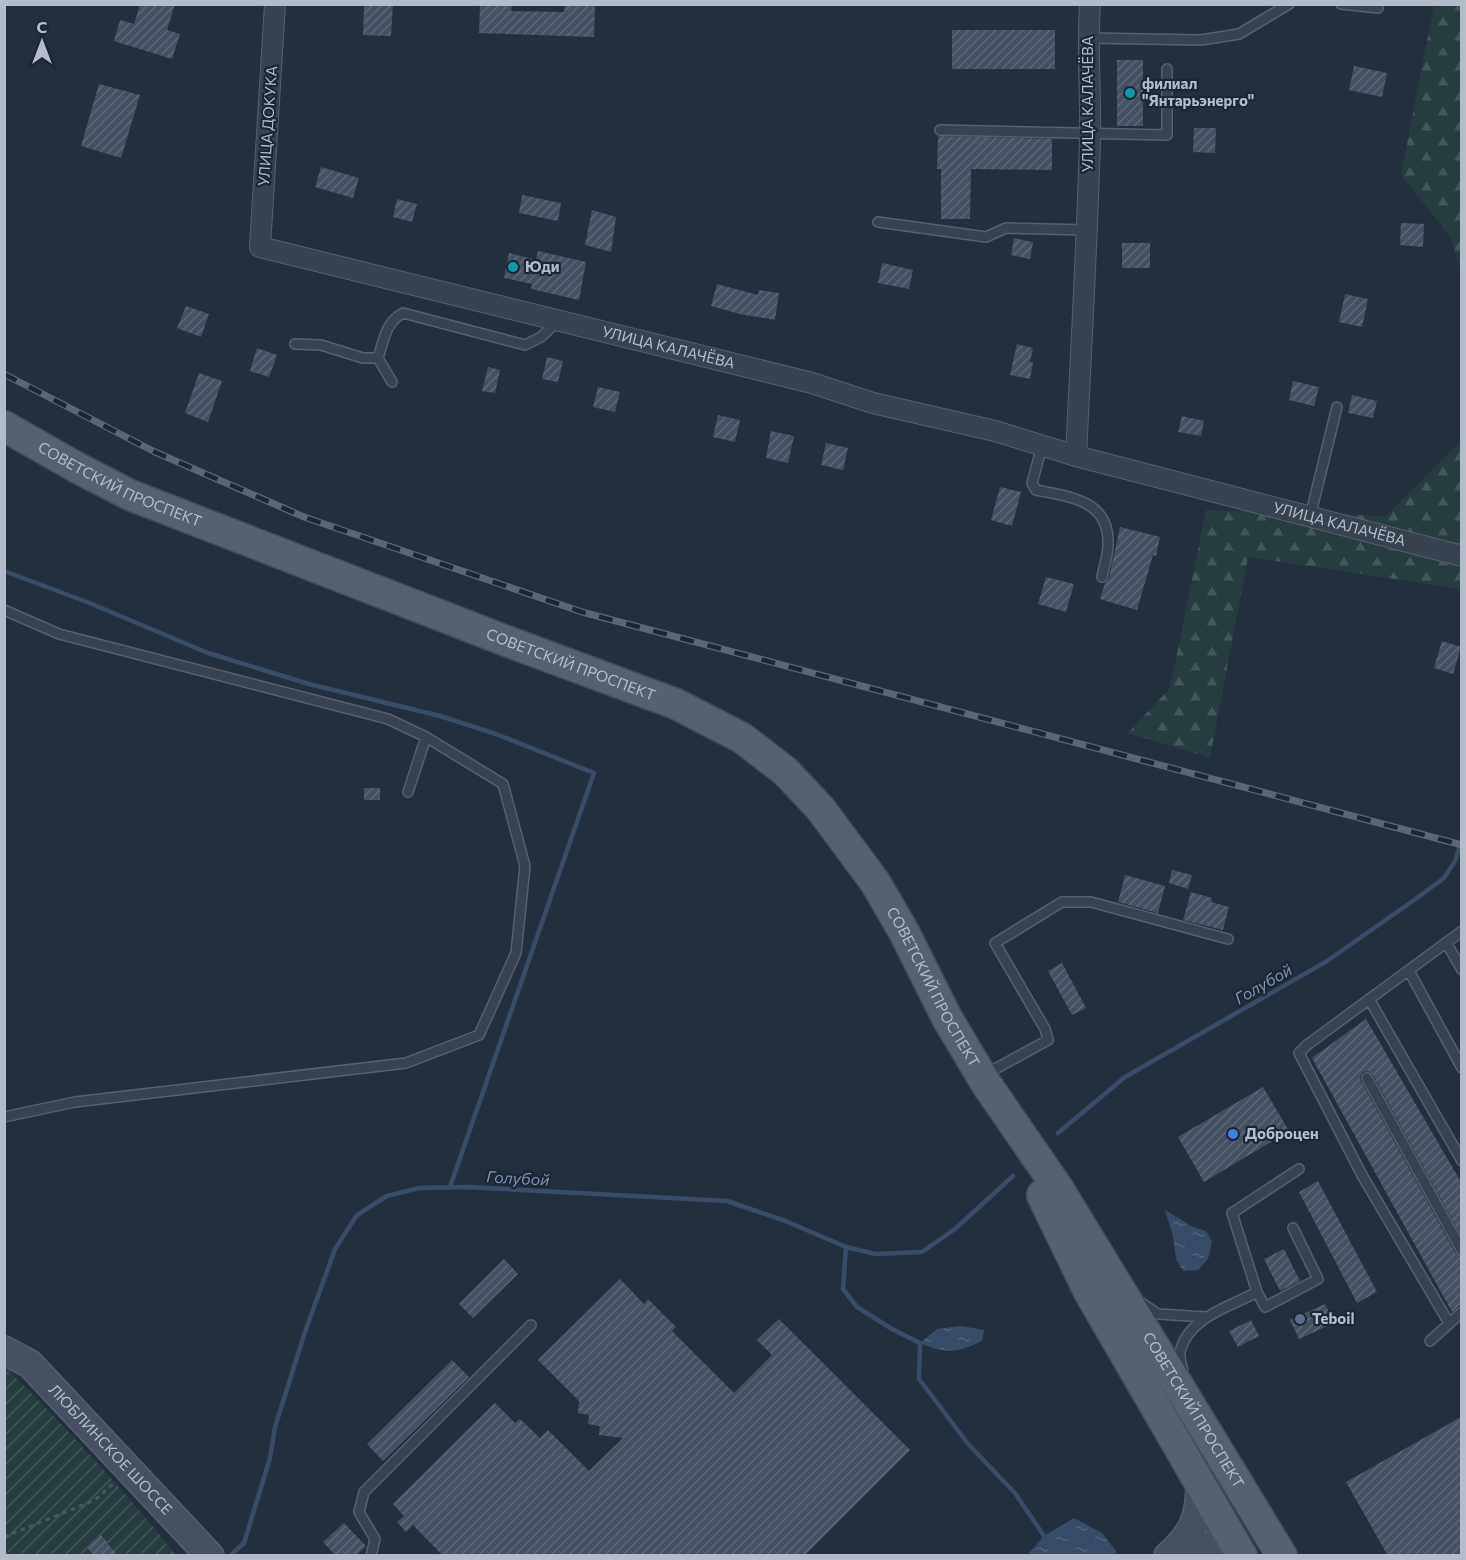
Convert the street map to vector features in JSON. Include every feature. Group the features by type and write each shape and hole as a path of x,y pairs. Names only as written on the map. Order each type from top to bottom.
{"main road":[{"name":"СОВЕТСКИЙ ПРОСПЕКТ","path":"4,426 130,495 676,704 742,738 785,771 820,808 847,843 886,902 904,932 946,1018 984,1081 1058,1188 1282,1556"},
{"name":"СОВЕТСКИЙ ПРОСПЕКТ","path":"984,1081 1089,1292 1240,1556"}],"street":[{"name":"УЛИЦА ДОКУКА","path":"260,247 275,4"},
{"name":"УЛИЦА КАЛАЧЁВА","path":"1076,456 1087,230 1090,4"},
{"name":"УЛИЦА КАЛАЧЁВА","path":"260,247 812,383 873,403 995,431 1076,456 1461,556"},
{"name":"ЛЮБЛИНСКОЕ ШОССЕ","path":"4,1350 30,1364 210,1556"},
{"path":"1173,1551 1194,1526 1200,1500 1200,1483"},
{"path":"1173,1551 1192,1544 1220,1548 1240,1556"}],"lane":[{"path":"1088,38 1201,40 1239,34 1289,4"},
{"path":"1341,4 1378,8"},
{"path":"940,130 1167,135 1167,69"},
{"path":"878,222 986,237 1006,228 1087,230"},
{"path":"392,382 378,358 387,327 394,318 403,313 525,345 541,337 560,320"},
{"path":"296,344 321,345 363,358 378,358"},
{"path":"1310,517 1337,407"},
{"path":"1042,446 1032,483 1036,490 1089,504 1102,515 1108,531 1108,547 1101,577"},
{"path":"4,610 59,634 388,719 426,737 503,784 525,866 516,953 479,1035 406,1063 75,1102 4,1117"},
{"path":"408,792 426,737"},
{"path":"984,1081 1048,1040 1046,1029 995,943 1062,902 1091,902 1228,939"},
{"path":"1449,1323 1363,1177 1299,1053 1461,932"},
{"path":"1447,944 1461,970"},
{"path":"1409,971 1461,1068"},
{"path":"1369,999 1461,1161"},
{"path":"1367,1078 1461,1251"},
{"path":"1293,1228 1318,1279 1265,1307 1257,1292 1232,1213 1299,1168"},
{"path":"1119,1289 1158,1314 1206,1317"},
{"path":"1191,1406 1179,1353 1190,1333 1206,1317 1257,1292"},
{"path":"1431,1341 1461,1312"},
{"path":"371,1556 375,1539 359,1512 364,1492 531,1325"}],"path":[{"path":"4,1537 95,1500 129,1470"}],"green space":[{"path":"1434,5 1461,5 1461,271 1450,236 1401,175"},
{"path":"1461,441 1461,589 1248,557 1210,758 1128,733 1170,688 1206,510 1386,516"},
{"path":"4,1366 93,1458 176,1555 5,1555"}],"water":[{"path":"1165,1210 1193,1227 1206,1231 1212,1242 1208,1259 1198,1270 1183,1271 1176,1259 1173,1236"},
{"path":"961,1326 984,1330 982,1341 951,1351 920,1343 937,1329"},
{"path":"1074,1518 1102,1533 1116,1551 1115,1555 1027,1555 1044,1536"}],"building":[{"path":"140,4 175,4 167,30 180,34 172,59 114,41 120,20 134,24"},
{"path":"364,4 393,4 391,36 363,35"},
{"path":"480,4 512,4 511,11 564,12 565,4 595,4 594,37 479,33"},
{"path":"952,30 1055,30 1055,69 952,69"},
{"name":"филиал \"Янтарьэнерго\"","path":"1117,60 1143,60 1143,126 1117,126"},
{"path":"1354,66 1387,73 1382,97 1349,90"},
{"path":"99,84 140,95 121,158 81,146"},
{"path":"1194,128 1216,128 1215,153 1193,152"},
{"path":"938,136 1052,139 1052,170 971,169 970,219 941,219 941,169 937,169"},
{"path":"321,167 359,178 353,198 315,187"},
{"path":"522,195 561,203 558,221 519,213"},
{"path":"397,199 417,204 412,222 393,217"},
{"path":"592,210 616,217 611,252 585,245"},
{"path":"1401,223 1424,224 1423,247 1400,245"},
{"path":"1014,238 1033,242 1030,259 1011,255"},
{"path":"1122,243 1150,243 1150,268 1122,268"},
{"path":"538,251 586,262 579,300 531,289 532,284 504,278 509,253 536,260"},
{"path":"882,263 913,270 909,289 878,283"},
{"path":"717,284 758,295 759,290 779,293 775,320 711,306"},
{"path":"1345,294 1368,299 1362,327 1339,322"},
{"path":"186,306 209,314 201,337 177,328"},
{"path":"1017,344 1033,348 1030,379 1010,375"},
{"path":"257,348 277,355 269,377 250,371"},
{"path":"547,357 563,361 558,382 542,379"},
{"path":"488,367 500,370 495,393 482,391"},
{"path":"199,373 222,381 208,422 185,413"},
{"path":"1293,381 1319,387 1314,406 1289,400"},
{"path":"598,387 620,392 615,412 593,407"},
{"path":"1352,395 1377,401 1373,418 1348,413"},
{"path":"718,415 740,420 735,442 713,437"},
{"path":"1182,416 1204,421 1201,436 1178,432"},
{"path":"771,431 794,436 788,463 766,458"},
{"path":"826,443 848,448 843,470 821,465"},
{"path":"1000,487 1021,492 1012,526 991,520"},
{"path":"1120,527 1160,537 1156,556 1153,555 1137,610 1100,599 1109,578"},
{"path":"1046,577 1074,584 1066,612 1038,604"},
{"path":"1442,641 1461,647 1453,674 1434,668"},
{"path":"364,788 380,788 380,800 364,800"},
{"path":"1172,870 1192,875 1188,889 1169,883"},
{"path":"1125,875 1165,886 1158,913 1118,902"},
{"path":"1191,892 1212,898 1211,902 1229,907 1223,930 1183,920"},
{"path":"1062,963 1086,1008 1072,1015 1048,971"},
{"path":"1366,1019 1461,1182 1461,1236 1373,1075 1368,1071 1363,1072 1360,1077 1361,1081 1456,1254 1461,1258 1461,1304 1452,1312 1312,1058"},
{"name":"Доброцен","path":"1263,1087 1289,1131 1204,1182 1178,1137"},
{"path":"1318,1181 1377,1292 1357,1303 1299,1192"},
{"path":"1284,1249 1300,1281 1280,1291 1264,1259"},
{"path":"504,1259 518,1274 473,1318 459,1304"},
{"path":"620,1279 644,1304 648,1299 676,1327 672,1331 734,1393 772,1355 757,1340 779,1319 910,1450 804,1556 443,1556 413,1525 406,1532 397,1522 404,1516 393,1504 495,1403 515,1423 520,1419 540,1438 548,1430 589,1471 623,1438 599,1435 600,1426 588,1424 589,1415 578,1413 579,1401 538,1360"},
{"path":"1325,1304 1334,1323 1299,1339 1290,1320"},
{"path":"1251,1320 1259,1336 1238,1347 1229,1331"},
{"path":"452,1360 469,1377 383,1461 367,1444"},
{"path":"1461,1417 1461,1556 1388,1556 1346,1482"},
{"path":"344,1523 366,1546 356,1556 336,1556 323,1542"},
{"path":"101,1535 118,1556 94,1556 87,1547"}],"waterway":[{"path":"4,571 87,602 208,653 309,684 440,716 496,734 594,773 450,1187"},
{"name":"Голубой","path":"1058,1133 1125,1077 1327,961 1417,898 1444,878 1455,861 1462,839"},
{"name":"Голубой","path":"230,1556 244,1543 270,1458 275,1427 305,1332 335,1249 357,1215 387,1196 419,1188 468,1187 727,1201 783,1220 846,1247 875,1254 922,1252 955,1229 1013,1176"},
{"path":"846,1247 843,1289 857,1307 920,1343 919,1379 969,1445 1015,1493 1044,1536"}],"railway":[{"path":"4,374 155,452 304,517 582,612 1462,845"}],"place":[{"name":"филиал \"Янтарьэнерго\"","path":"1130,93"},
{"name":"Юди","path":"513,267"},
{"name":"Доброцен","path":"1233,1134"},
{"name":"Teboil","path":"1300,1319"}]}
